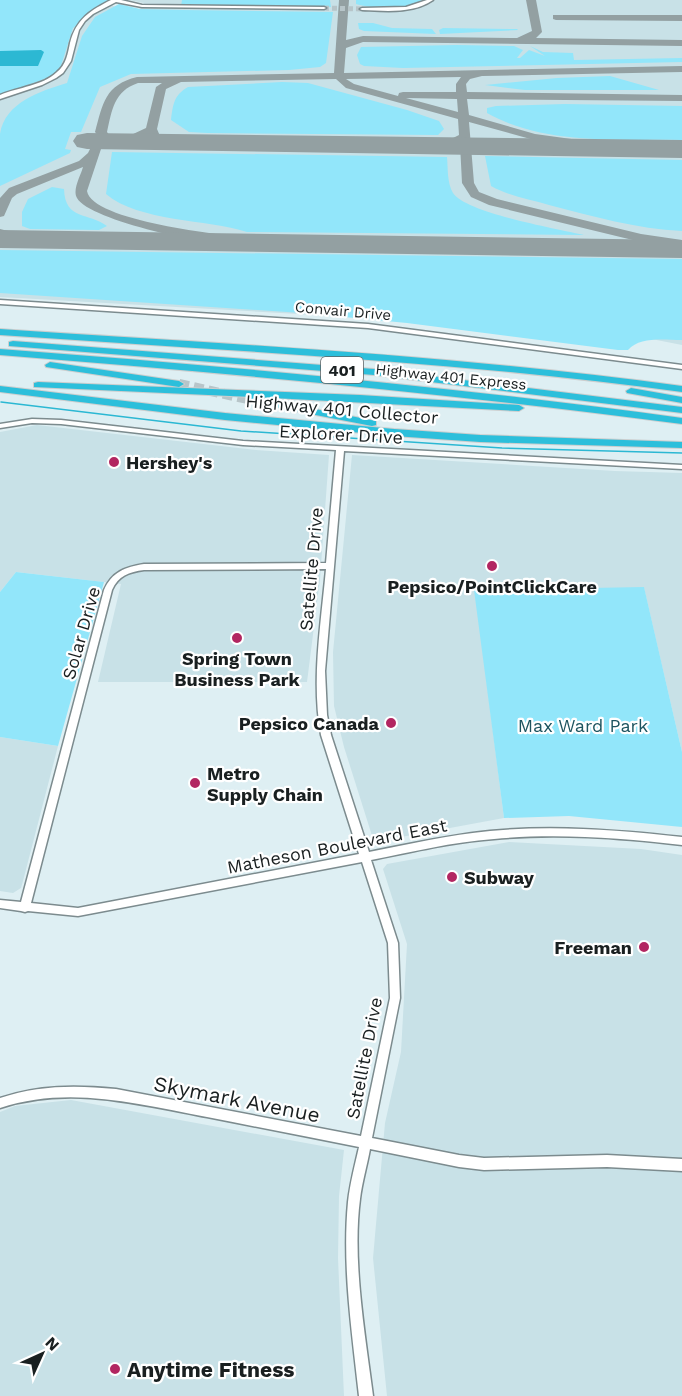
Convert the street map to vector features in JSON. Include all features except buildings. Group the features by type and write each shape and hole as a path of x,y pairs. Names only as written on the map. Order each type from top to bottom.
{"highway":[{"name":"401","path":"0,332 457,363 595,377 682,389"},
{"name":"Highway 401 Express","path":"0,343 374,372 682,410"},
{"name":"Highway 401 Express","path":"0,352 311,377 492,396 682,421"},
{"path":"317,354 530,376 682,400"},
{"path":"0,359 132,375 179,384"},
{"path":"0,383 459,404 682,426"},
{"name":"Highway 401 Collector","path":"0,389 204,415 342,429 453,437 682,444"},
{"path":"252,400 384,425 602,441"}],"street":[{"path":"0,97 44,81 62,71 69,61 79,24 96,10 115,0 147,6 324,8"},
{"path":"363,9 405,8 418,6 431,0"},
{"name":"Convair Drive","path":"0,302 368,326 682,367"},
{"name":"Explorer Drive","path":"0,426 32,421 61,422 243,443 682,467"},
{"name":"Satellite Drive","path":"340,448 321,671 322,715 326,735 393,943 395,998 354,1199 351,1232 366,1396"},
{"name":"Solar Drive","path":"25,908 108,591 116,577 126,570 144,567 329,566"},
{"name":"Matheson Boulevard East","path":"0,904 78,912 464,838 509,832 579,831 682,842"},
{"name":"Skymark Avenue","path":"0,1103 49,1091 78,1090 116,1094 366,1144 484,1164 570,1161 682,1166"}],"shaded area":[{"path":"0,0 100,0 118,8 139,9 144,3 129,0 682,0 682,345 616,332 0,297"},
{"path":"41,50 44,52 38,66 0,66 0,51"},
{"path":"37,425 256,450 329,455 320,579 307,682 98,682 121,584 16,572 0,592 0,432"},
{"path":"352,455 682,473 682,752 644,588 475,590 504,818 374,842 344,747 334,706 333,652"},
{"path":"0,737 58,746 21,888 13,893 0,891"},
{"path":"509,842 641,849 682,855 682,1396 387,1396 373,1258 385,1123 401,1052 407,944 383,869 387,864"},
{"path":"71,1100 344,1150 339,1196 338,1258 344,1396 0,1396 0,1112 15,1106"}],"green space":[{"path":"0,0 108,0 73,28 59,72 0,95"},
{"path":"182,0 330,0 331,7 181,6"},
{"path":"356,0 427,0 400,8 391,8 356,4"},
{"path":"119,4 140,9 333,12 326,63 320,67 289,70 131,74 100,87 81,132 71,132 65,149 71,150 70,153 0,186 0,134 3,123 17,106 26,100 67,83 82,36 95,17"},
{"path":"358,23 373,23 392,28 432,29 436,34 364,31 359,29"},
{"path":"443,28 518,30 440,34 439,30"},
{"path":"514,46 523,50 517,58 529,50 545,56 530,46 543,52 573,53 574,60 682,58 682,62 403,68 364,66 360,64 357,55 361,47"},
{"path":"610,76 659,90 525,90 485,85 557,78"},
{"path":"282,82 308,83 407,110 439,121 444,129 438,135 207,133 189,132 171,120 175,100 188,87"},
{"path":"565,104 682,106 682,140 582,138 557,135 533,131 487,113 487,108 496,106"},
{"path":"112,152 447,157 451,189 461,200 475,207 514,219 584,235 247,232 155,215 120,203 106,194"},
{"path":"485,156 682,160 682,231 648,228 615,221 505,192 491,186"},
{"path":"52,187 64,189 65,199 73,211 107,226 99,230 30,229 22,226 22,212 28,199"},
{"path":"0,250 682,259 682,340 646,341 628,350 618,350 407,323 302,313 0,293"},
{"path":"16,572 104,582 58,746 0,737 0,592"},
{"name":"Max Ward Park","path":"644,587 682,752 682,827 569,816 504,818 474,590"}],"waterway":[{"path":"1,402 241,431 502,448 682,453"}],"taxiway":[{"path":"340,76 344,0"},
{"path":"521,40 537,32 531,0"},
{"path":"556,17 682,18"},
{"path":"341,47 349,42 363,39 682,43"},
{"path":"340,76 682,69"},
{"path":"462,96 461,84 466,77 478,74"},
{"path":"180,79 340,76"},
{"path":"340,76 342,81 350,86 463,117"},
{"path":"115,140 106,138 101,132 111,97 120,87 137,80 180,79"},
{"path":"151,129 161,87 180,79"},
{"path":"403,95 462,96"},
{"path":"462,96 682,98"},
{"path":"462,96 463,117"},
{"path":"463,117 534,137 615,148"},
{"path":"463,117 465,135"},
{"path":"115,140 145,134 151,129"},
{"path":"151,129 156,138 172,142"},
{"path":"443,146 459,141 465,135"},
{"path":"465,135 468,183 475,194 493,202 641,238 682,244"},
{"path":"115,140 122,142"},
{"path":"115,140 96,147 81,191 82,197 93,207 112,216 136,223 192,235 259,243"},
{"path":"0,213 7,196 13,191 83,163 93,155"},
{"path":"0,233 24,239"}],"runway":[{"path":"87,141 682,149"},
{"path":"0,239 682,249"}],"tunnel":[{"path":"324,8 362,9"},
{"path":"179,384 252,400"}],"place":[{"name":"Hershey's","path":"114,462"},
{"name":"Pepsico/PointClickCare","path":"492,566"},
{"name":"Spring Town Business Park","path":"237,638"},
{"name":"Pepsico Canada","path":"391,723"},
{"name":"Metro Supply Chain","path":"195,783"},
{"name":"Subway","path":"452,877"},
{"name":"Freeman","path":"644,947"},
{"name":"Anytime Fitness","path":"115,1369"}]}
